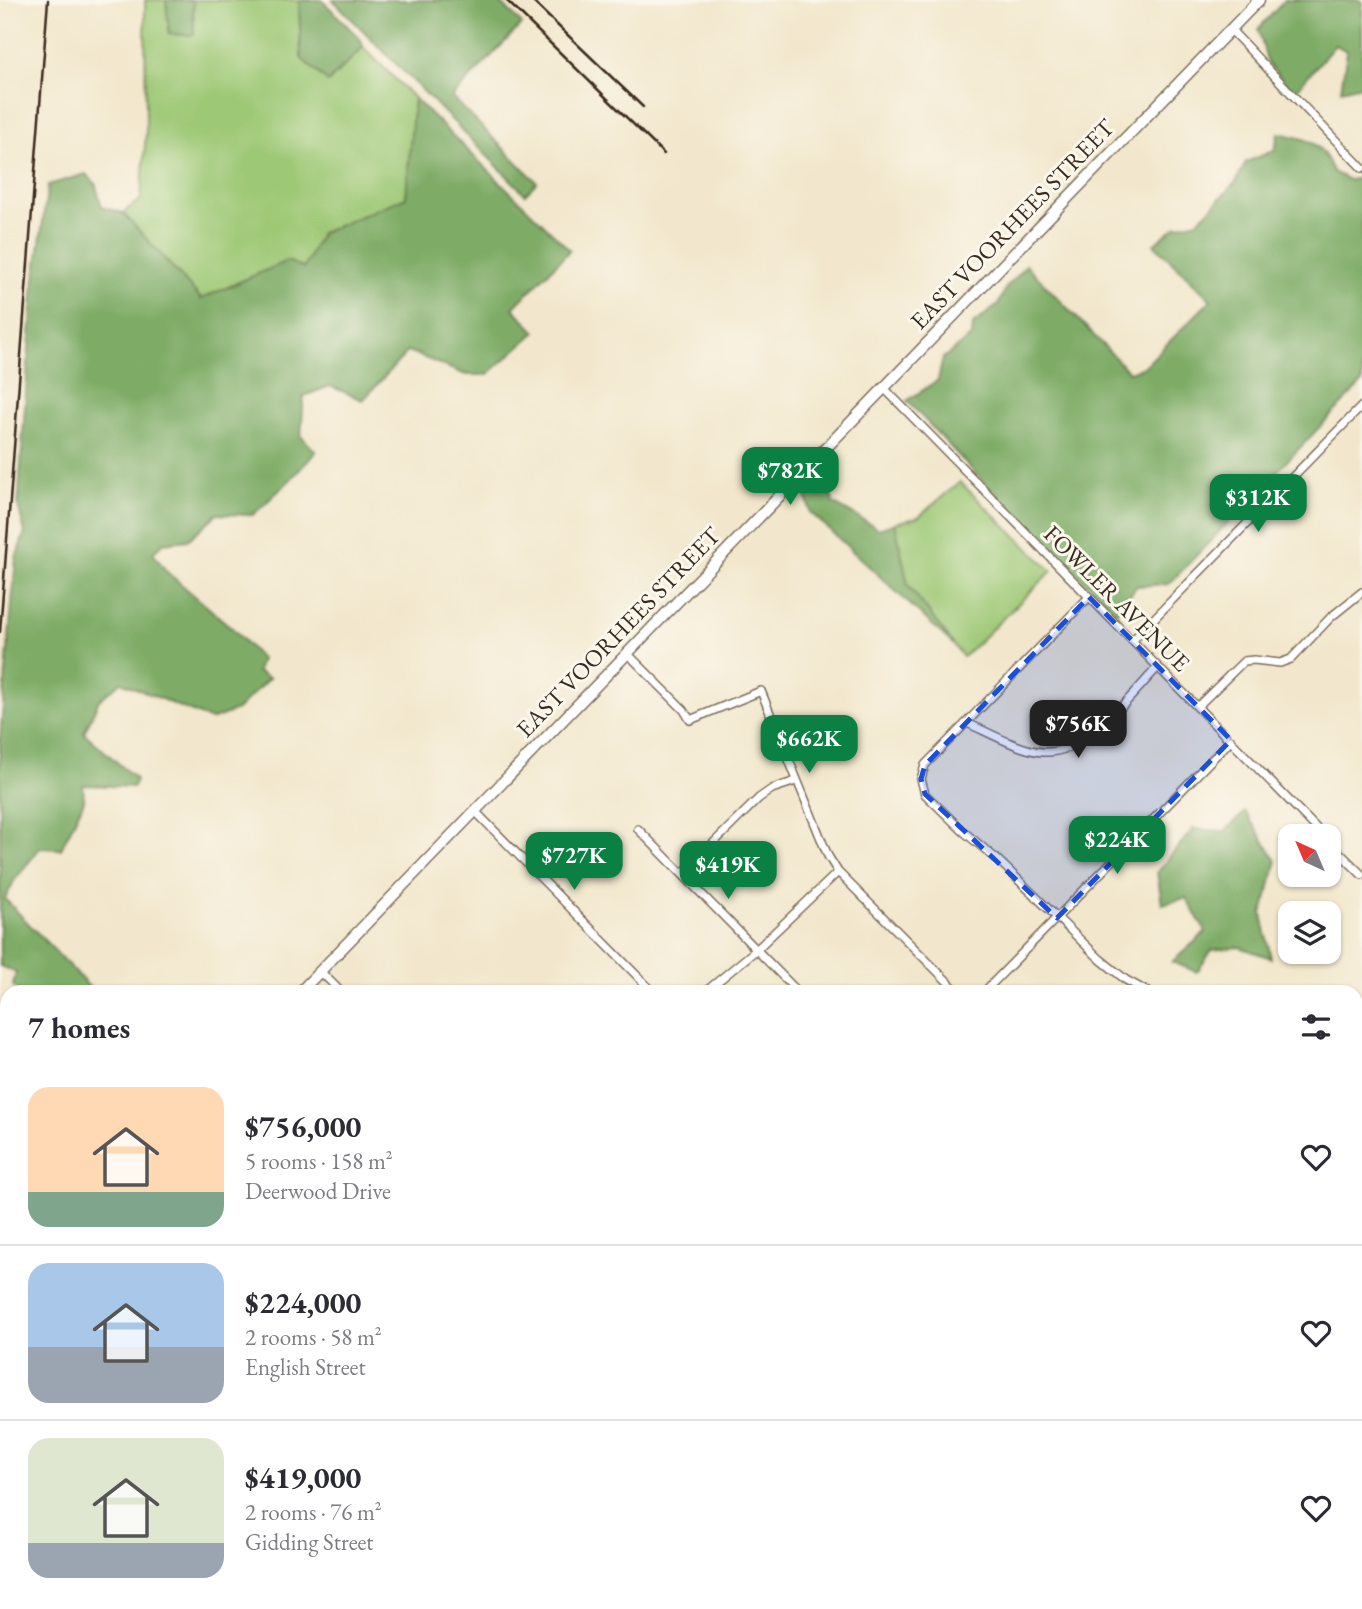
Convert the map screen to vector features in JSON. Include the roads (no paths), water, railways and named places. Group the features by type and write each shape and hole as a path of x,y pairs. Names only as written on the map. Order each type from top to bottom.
{"main road":[{"name":"EAST VOORHEES STREET","path":"307,985 1259,0"}],"street":[{"path":"1230,29 1362,169"},
{"name":"FOWLER AVENUE","path":"883,387 1312,824"},
{"path":"1132,641 1362,406"},
{"path":"1198,706 1244,661 1280,663 1291,659 1331,617 1362,592"},
{"path":"1089,597 925,765 921,779 925,794 1100,959 1135,985"},
{"path":"627,653 684,710 690,720 761,691 796,781 828,856 838,872 951,985"},
{"path":"967,723 1015,744 1042,752 1069,749 1090,737 1158,667"},
{"path":"991,985 1231,740"},
{"path":"682,874 759,798 772,789 796,781"},
{"path":"475,811 646,985"},
{"path":"638,829 791,985"},
{"path":"1341,854 1362,875"},
{"path":"713,985 838,872"},
{"path":"320,971 334,985"}],"railway":[{"path":"0,632 48,0"},
{"path":"506,0 664,154"},
{"path":"531,0 643,107"}]}
